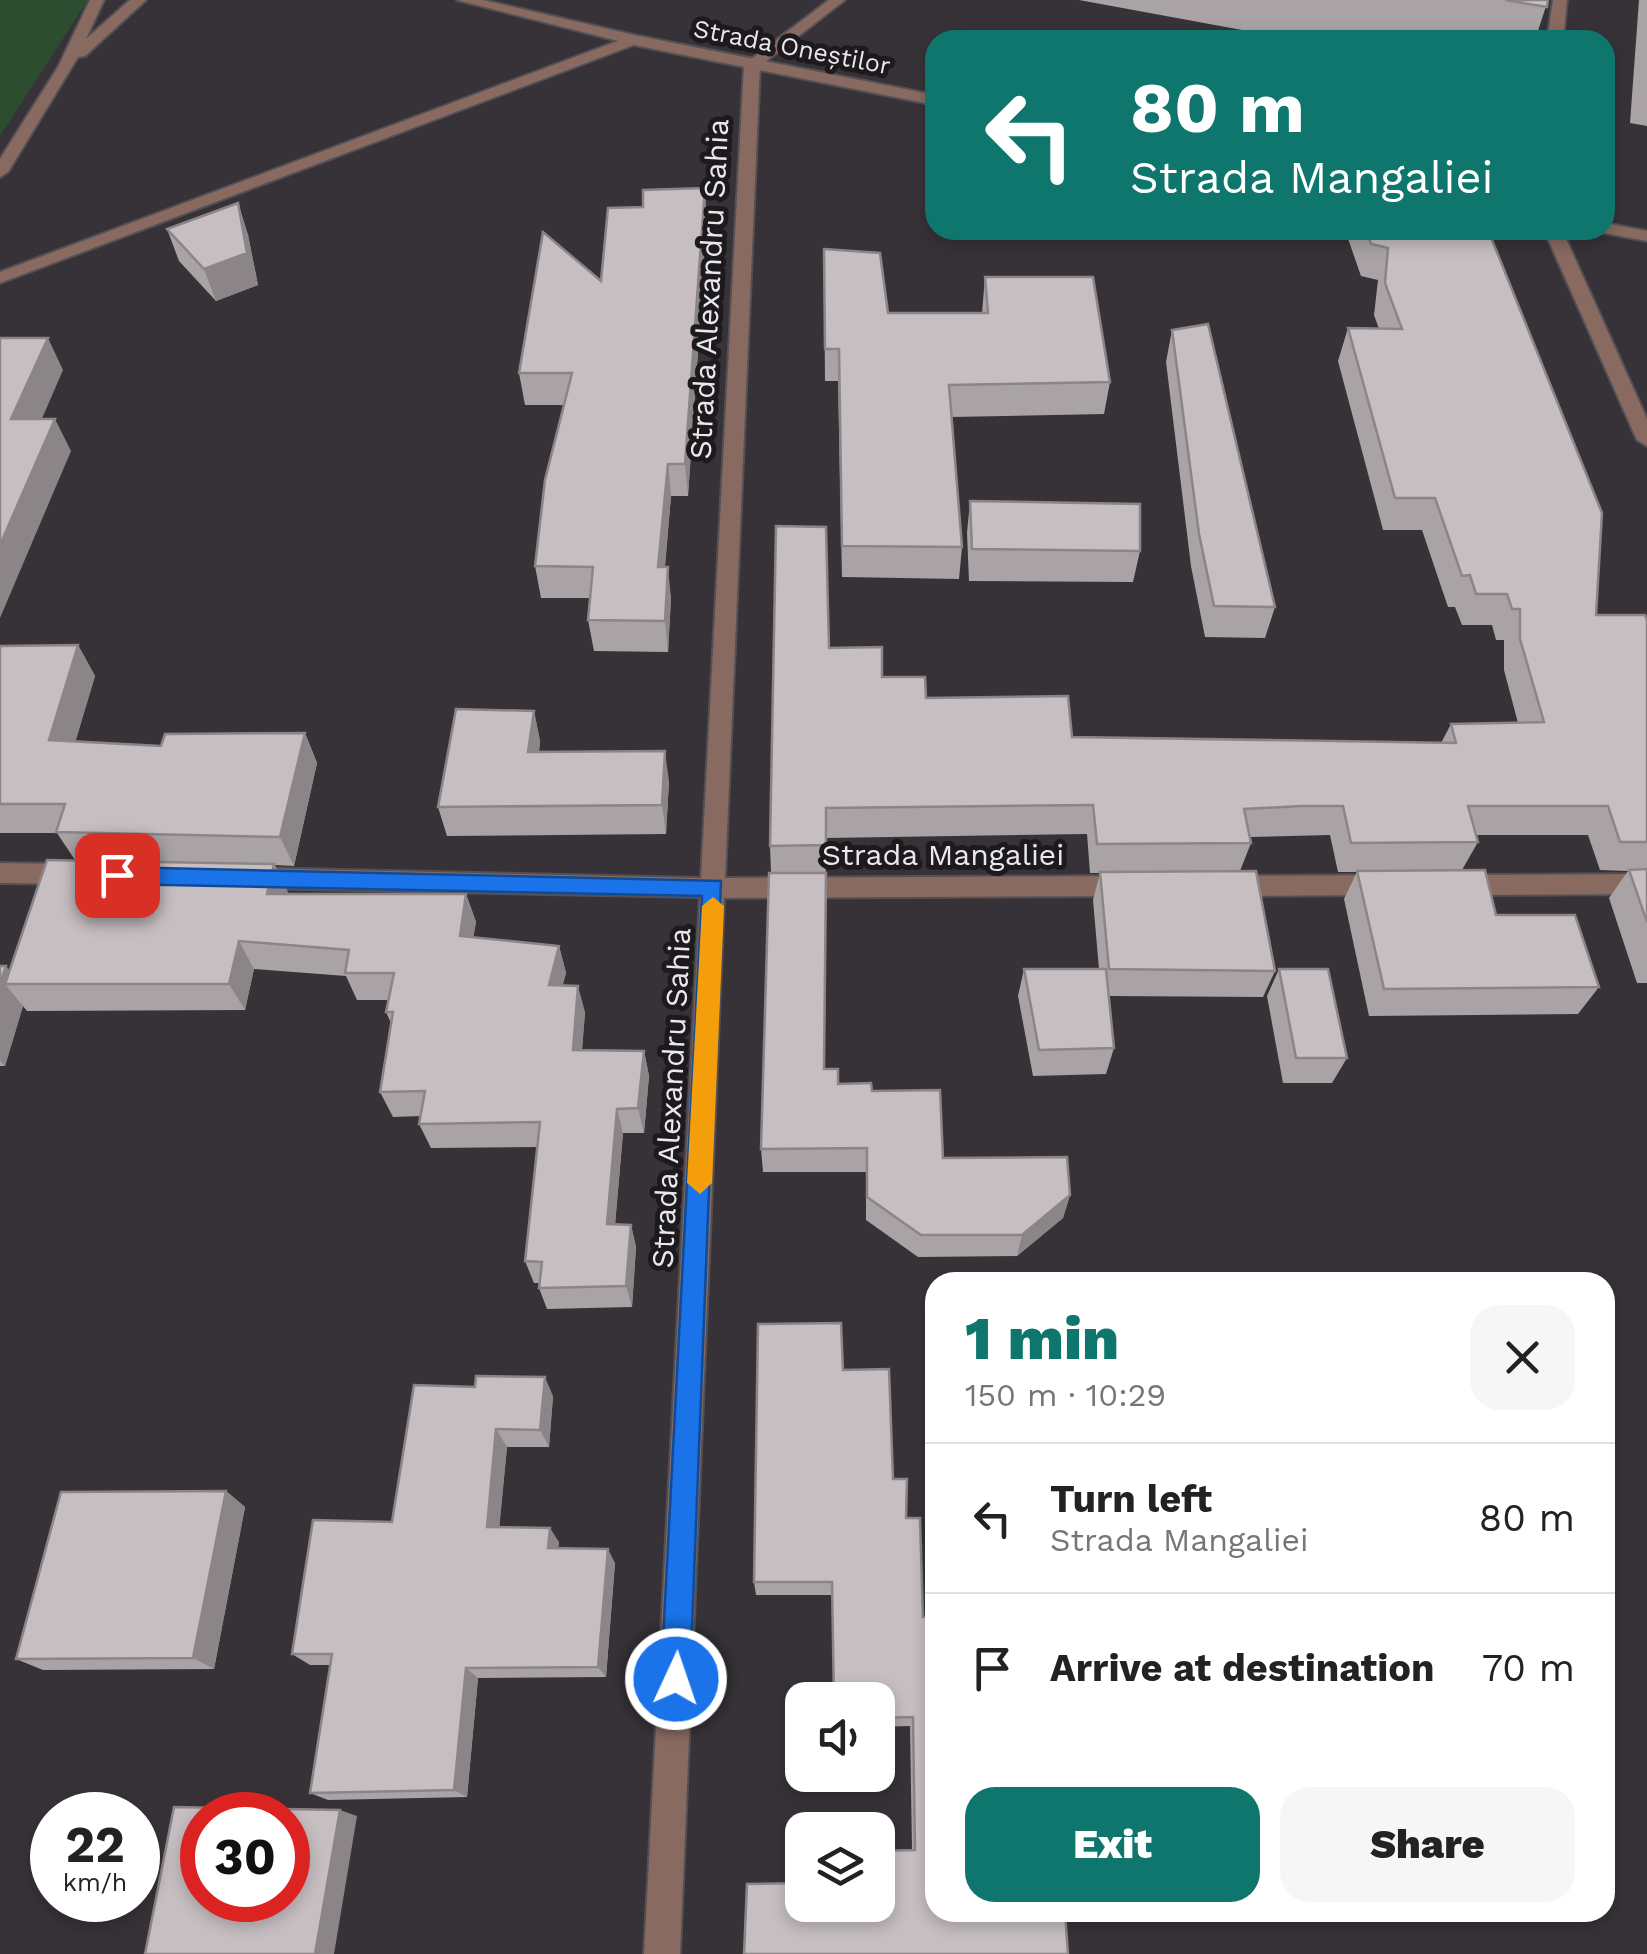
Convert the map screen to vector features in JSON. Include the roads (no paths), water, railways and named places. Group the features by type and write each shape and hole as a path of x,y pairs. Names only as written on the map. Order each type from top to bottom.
{"street":[{"path":"0,172 66,67 97,0"},
{"path":"66,67 139,0"},
{"name":"Strada Oneștilor","path":"464,0 634,40 925,98"},
{"path":"752,65 838,0"},
{"path":"1556,30 1560,0"},
{"path":"0,278 634,40"},
{"name":"Strada Alexandru Sahia","path":"662,1954 752,65"},
{"path":"1615,230 1647,236"},
{"path":"1557,240 1647,440"},
{"path":"0,873 98,875"},
{"name":"Strada Mangaliei","path":"234,878 714,888 1147,886"},
{"path":"1207,886 1647,884"}]}
